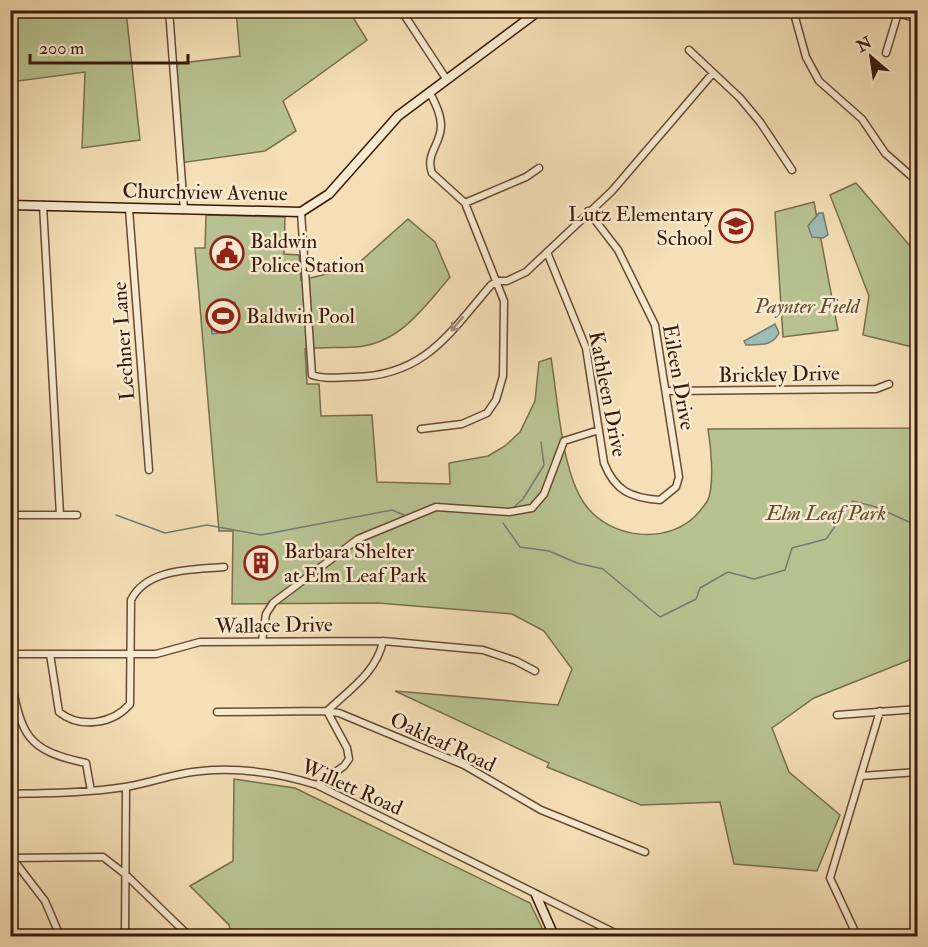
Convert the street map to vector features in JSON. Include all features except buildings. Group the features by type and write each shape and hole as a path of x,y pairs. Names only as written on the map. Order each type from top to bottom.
{"street":[{"path":"169,10 184,210"},
{"path":"401,10 447,80"},
{"name":"Churchview Avenue","path":"10,205 301,212 329,194 385,128 540,10"},
{"path":"793,10 806,57 819,81 862,119 885,153 918,182"},
{"path":"887,10 918,20"},
{"path":"886,52 899,12"},
{"path":"688,50 759,122 792,170"},
{"path":"301,212 312,375 322,378 369,377 417,362 448,334 490,285 497,281 507,281 526,272 612,190 713,73"},
{"path":"421,429 476,420 487,413 496,400 503,376 504,300 465,203 435,178 429,165 441,126 439,114 430,93"},
{"path":"465,203 526,177 539,168"},
{"path":"43,205 60,515"},
{"name":"Lechner Lane","path":"129,209 149,470"},
{"name":"Eileen Drive","path":"588,211 618,250 655,325 668,391 679,477 671,493"},
{"name":"Kathleen Drive","path":"547,252 586,348 604,463 615,484 635,498 660,500 671,493"},
{"name":"Brickley Drive","path":"668,391 876,389 889,384"},
{"path":"262,640 266,614 273,603 358,539 436,507 508,512 532,508 544,494 564,441 598,430"},
{"path":"10,515 77,515"},
{"path":"50,654 59,712 76,721 111,719 122,714 130,704 131,600 137,588 144,582 165,575 224,567"},
{"path":"317,785 344,766 349,759 347,748 327,711 373,667 380,656 383,641"},
{"name":"Wallace Drive","path":"10,654 156,654 200,642 383,641 483,651 516,661 535,671"},
{"path":"10,676 22,728 39,747 53,756 86,763 91,791"},
{"path":"837,715 918,709"},
{"name":"Oakleaf Road","path":"217,712 327,711 339,713 464,765 541,810 645,852"},
{"path":"857,936 830,878 880,711"},
{"name":"Willett Road","path":"10,794 91,791 126,787 199,771 241,770 283,774 317,785 621,936"},
{"path":"861,776 918,772"},
{"path":"125,936 126,787"},
{"path":"10,834 11,858 45,901 60,936"},
{"path":"11,858 92,856 103,858 125,874 189,936"},
{"path":"537,895 554,936"}],"green space":[{"path":"10,11 126,11 140,140 82,148 85,72 11,82"},
{"path":"236,11 349,11 367,40 283,101 296,131 265,151 180,163 173,64 240,56"},
{"path":"856,183 917,254 917,348 863,335 869,296 830,195"},
{"name":"Paynter Field","path":"814,202 838,330 783,337 775,212"},
{"name":"Elm Leaf Park","path":"206,215 285,217 284,254 299,255 301,280 353,268 408,219 435,242 450,277 420,312 398,332 371,344 356,347 305,349 307,384 319,384 321,416 372,415 377,482 450,484 449,463 488,456 505,446 520,432 535,401 539,362 551,358 565,453 576,489 584,503 595,515 609,525 640,534 657,534 673,530 687,523 706,503 711,490 712,473 708,429 914,428 917,425 917,657 814,698 772,728 789,772 840,815 817,871 734,864 720,802 641,805 547,767 549,763 395,691 558,705 572,669 544,631 512,614 378,603 232,604 233,531 219,531 195,248 205,248"},
{"path":"234,779 295,788 530,903 546,936 232,936 229,925 190,886 233,861"}],"water":[{"path":"819,213 823,213 828,235 823,238 812,237 808,226"},
{"name":"Baldwin Pool","path":"235,302 236,312 228,313 230,332 212,334 211,323 220,322 217,321 216,303"},
{"path":"775,324 779,333 773,341 746,345 744,341"}],"waterway":[{"path":"514,507 523,499 544,465 541,442"},
{"path":"503,523 520,547 549,551 577,563 603,569 660,617 696,599 700,588 728,572 754,579 785,570 792,548 826,539 853,501 876,507 918,526"},
{"path":"116,515 165,533 207,525 261,535 392,510 404,515"}],"place":[{"name":"Lutz Elementary School","path":"736,226"},
{"name":"Baldwin Police Station","path":"227,253"},
{"name":"Baldwin Pool","path":"223,316"},
{"name":"Barbara Shelter at Elm Leaf Park","path":"261,563"}]}
